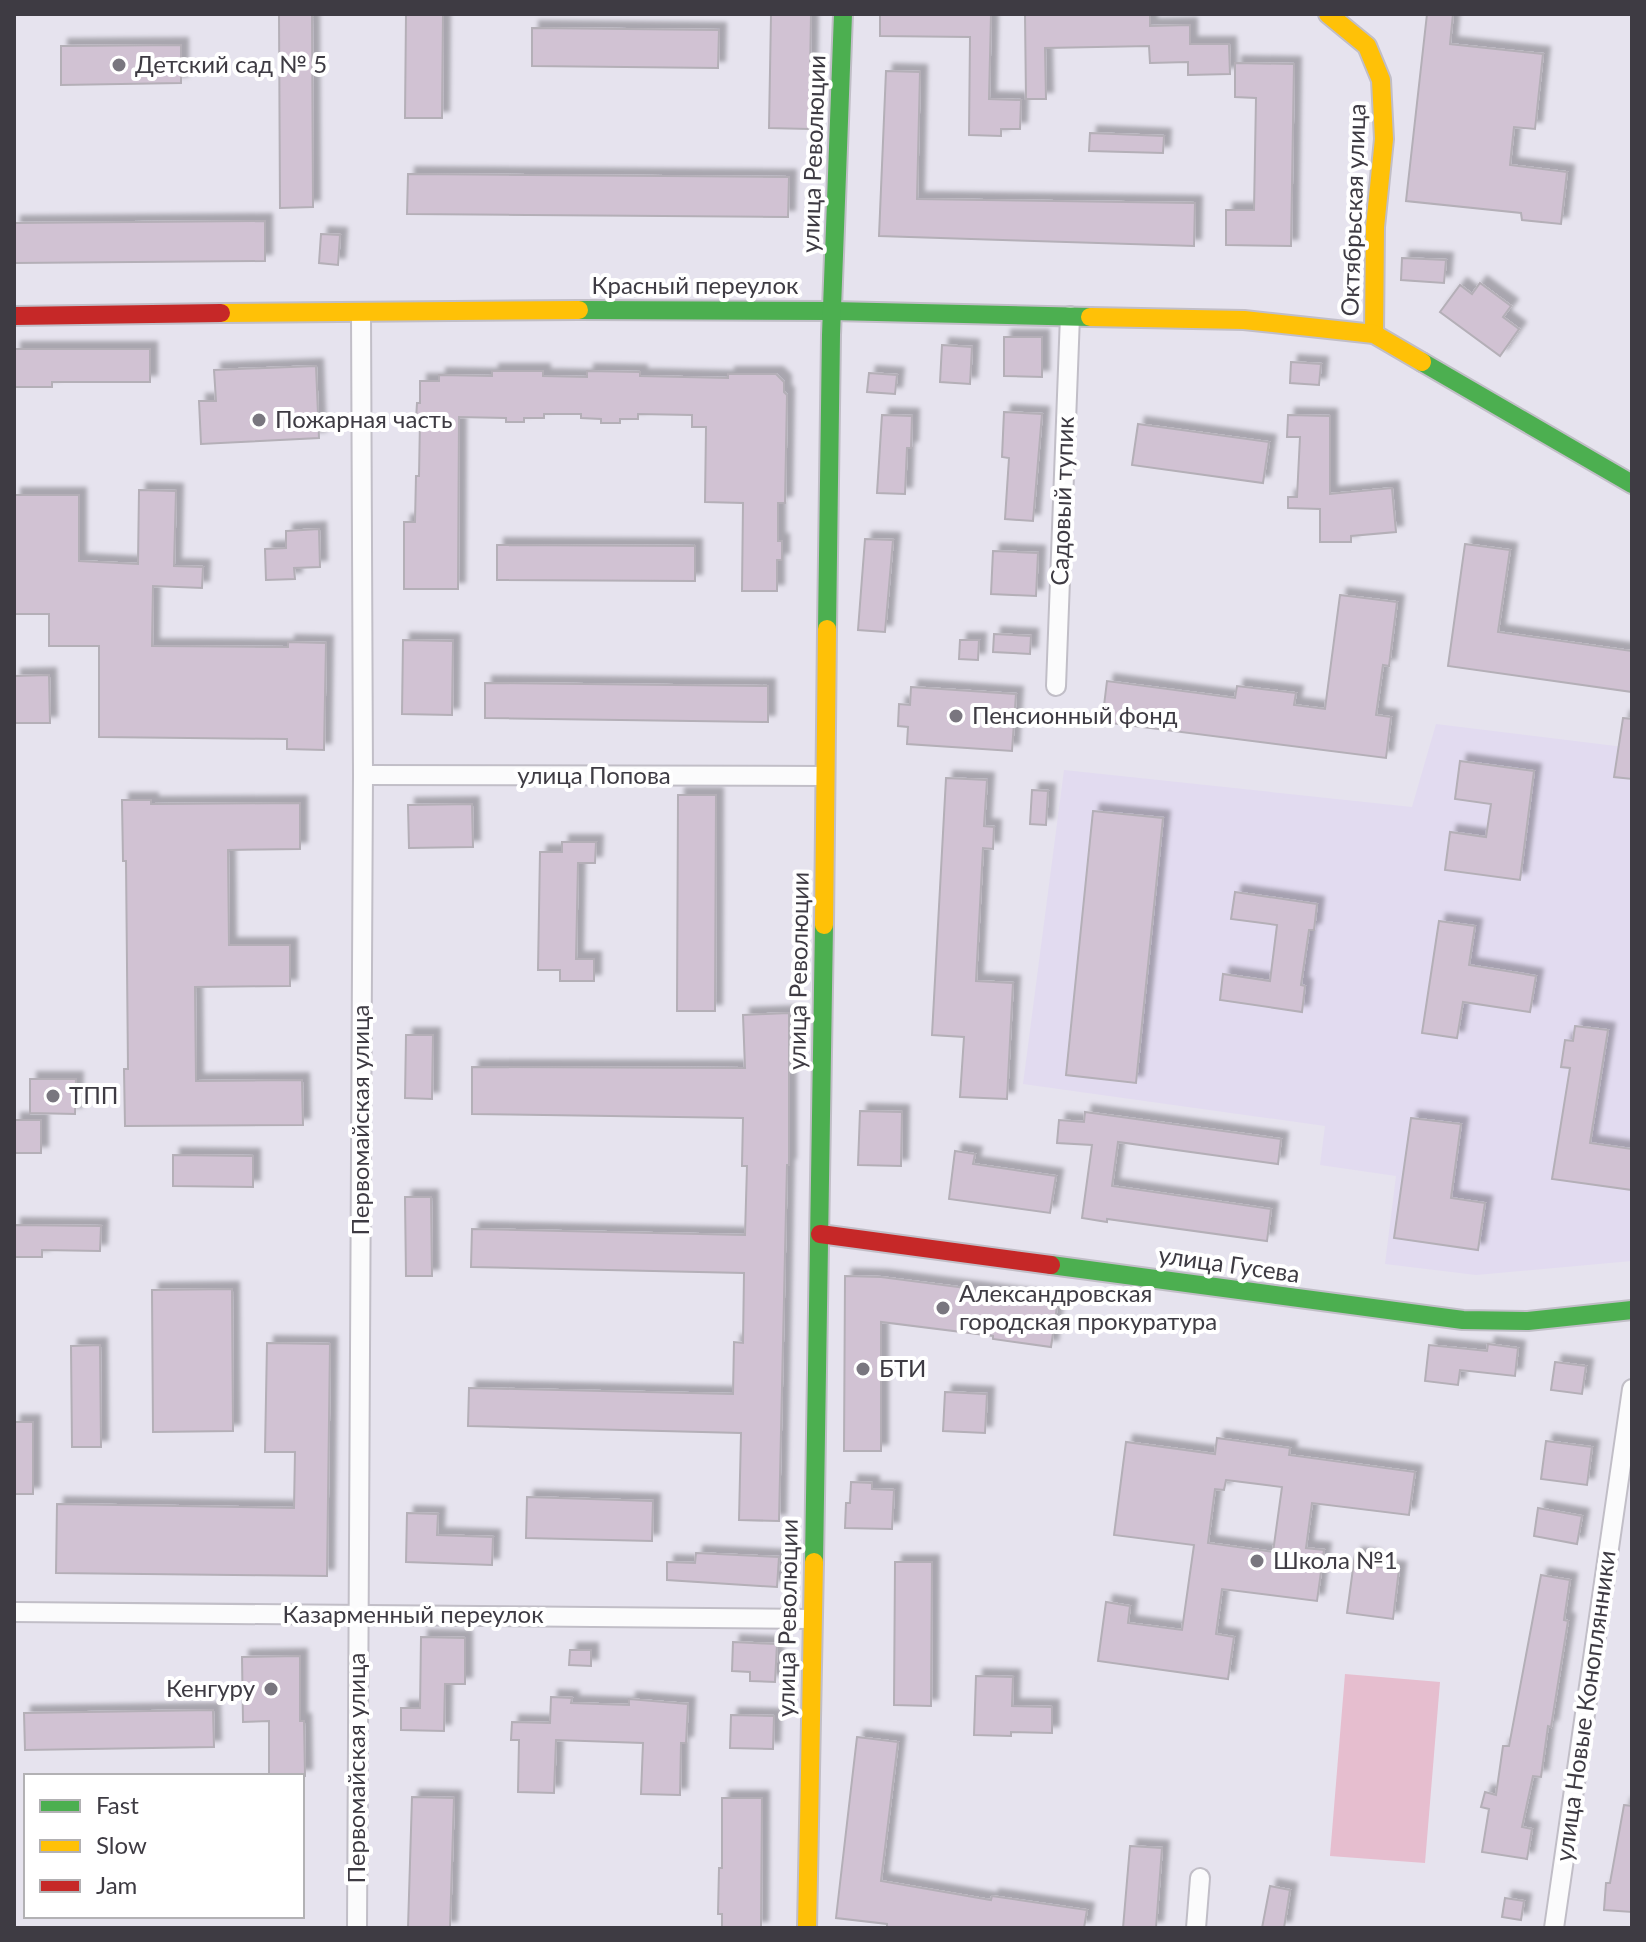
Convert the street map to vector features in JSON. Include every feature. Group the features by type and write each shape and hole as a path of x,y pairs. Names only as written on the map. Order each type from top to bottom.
{"main road":[{"name":"улица Революции","path":"807,1928 833,311 843,14"},
{"name":"Октябрьская улица","path":"1328,14 1367,46 1381,80 1384,139 1375,227 1374,334"},
{"name":"Красный переулок","path":"14,316 507,310 833,311 1244,320 1374,334"},
{"path":"1374,334 1629,476"},
{"name":"улица Гусева","path":"820,1234 1463,1320 1528,1321 1632,1310"}],"street":[{"name":"Первомайская улица","path":"357,1928 363,775 361,313"},
{"name":"Садовый тупик","path":"1056,686 1070,316"},
{"name":"улица Попова","path":"363,775 825,776"},
{"name":"улица Новые Коноплянники","path":"1554,1928 1632,1389"},
{"name":"Казарменный переулок","path":"14,1612 811,1619"},
{"path":"1196,1928 1200,1878"}],"shaded area":[{"path":"1436,724 1632,748 1632,1261 1476,1275 1385,1264 1396,1176 1320,1165 1325,1126 1023,1084 1064,770 1412,807"},
{"path":"1345,1674 1440,1682 1425,1863 1330,1856"}],"building":[{"path":"279,14 312,14 313,207 280,208"},
{"path":"406,14 443,14 442,118 405,118"},
{"path":"771,14 811,14 809,129 769,128"},
{"path":"880,14 991,14 989,99 1021,100 1020,129 1001,129 1001,136 969,135 970,37 880,36"},
{"path":"1025,14 1150,14 1150,26 1190,25 1190,44 1229,44 1230,74 1188,75 1188,62 1150,63 1149,46 1045,48 1046,99 1026,99"},
{"path":"1427,14 1453,14 1450,44 1543,54 1535,129 1514,127 1510,165 1567,172 1561,224 1522,220 1521,213 1406,201"},
{"path":"532,28 719,30 718,68 532,66"},
{"path":"181,45 181,83 61,85 61,46"},
{"path":"1235,63 1294,64 1291,246 1226,245 1226,210 1254,210 1256,98 1235,97"},
{"path":"886,71 920,72 917,199 1195,203 1194,246 879,236"},
{"path":"1090,133 1164,136 1163,153 1089,151"},
{"path":"408,174 789,177 788,217 407,214"},
{"path":"265,221 265,261 14,263 14,223"},
{"path":"321,234 340,235 338,265 319,263"},
{"path":"1402,258 1446,260 1444,283 1401,280"},
{"path":"1480,283 1511,306 1503,317 1519,329 1500,356 1440,312 1460,285 1472,294"},
{"path":"1004,337 1042,337 1042,377 1004,376"},
{"path":"942,345 972,347 970,384 940,382"},
{"path":"14,349 150,349 150,382 52,382 52,387 14,387"},
{"path":"1291,362 1321,364 1319,385 1290,383"},
{"name":"Пожарная часть","path":"316,366 319,438 201,444 199,401 216,401 214,370"},
{"path":"492,371 543,371 543,376 587,377 587,371 728,378 728,374 776,374 784,382 787,395 785,503 778,503 778,541 782,541 782,560 777,560 777,591 742,591 743,503 705,502 706,427 692,427 692,415 638,414 638,419 620,419 620,423 601,423 601,419 581,418 581,414 544,414 544,418 524,418 524,422 506,422 506,418 459,417 458,589 404,589 404,522 415,522 416,476 419,476 420,420 416,420 420,381 439,381 439,375 492,376"},
{"path":"869,373 897,375 895,394 867,392"},
{"path":"1004,412 1042,414 1033,521 1005,519 1009,458 1002,457"},
{"path":"882,415 912,416 905,494 877,493"},
{"path":"1288,415 1330,416 1330,494 1392,488 1396,532 1351,536 1351,542 1320,542 1320,509 1288,508 1288,497 1297,497 1300,437 1287,437"},
{"path":"1138,424 1269,442 1263,483 1132,465"},
{"path":"139,490 176,491 174,566 203,567 202,588 153,586 152,646 288,647 288,642 326,643 324,750 287,749 287,739 99,737 99,646 49,646 49,614 14,614 14,495 79,495 79,561 138,564"},
{"path":"319,529 320,567 294,568 295,579 266,580 265,549 286,548 286,531"},
{"path":"865,539 893,540 885,632 858,630"},
{"path":"1465,544 1510,550 1498,632 1632,651 1632,692 1448,666"},
{"path":"497,545 695,546 695,581 497,580"},
{"path":"993,551 1038,553 1036,596 991,594"},
{"path":"1340,595 1397,602 1389,666 1383,665 1376,715 1391,717 1386,758 1102,722 1107,681 1235,698 1237,686 1296,693 1294,705 1325,709"},
{"path":"994,634 1031,636 1030,654 993,652"},
{"path":"403,640 453,641 452,715 402,714"},
{"path":"960,640 979,640 978,660 959,659"},
{"path":"49,675 50,723 14,723 14,676"},
{"path":"485,683 768,686 768,722 485,718"},
{"name":"Пенсионный фонд","path":"911,687 1016,694 1012,751 907,744 908,727 898,726 899,704 910,705"},
{"path":"1623,718 1632,719 1632,779 1614,777"},
{"path":"1460,761 1534,771 1520,880 1445,870 1450,832 1486,837 1491,804 1455,799"},
{"path":"946,778 987,780 984,826 994,827 993,849 983,848 976,981 1013,983 1007,1099 960,1097 964,1037 932,1035"},
{"path":"1032,790 1048,791 1046,825 1030,824"},
{"path":"678,795 716,795 715,1011 677,1011"},
{"path":"122,800 151,800 151,804 300,803 300,849 228,850 229,945 290,945 290,986 195,987 196,1081 302,1080 303,1125 125,1126 124,1069 128,1069 126,861 123,861"},
{"path":"472,804 473,847 409,848 408,805"},
{"path":"1093,811 1163,818 1136,1083 1066,1075"},
{"path":"562,842 596,842 595,863 578,863 576,959 594,959 594,981 560,981 560,970 538,970 540,852 562,852"},
{"path":"1235,892 1317,904 1314,930 1309,930 1301,985 1305,986 1302,1012 1220,1000 1223,974 1270,981 1277,925 1231,919"},
{"path":"1439,921 1475,926 1469,965 1536,976 1530,1012 1463,1002 1457,1038 1422,1033"},
{"path":"789,1013 789,1165 779,1521 739,1520 741,1433 468,1426 469,1388 733,1394 734,1342 743,1343 744,1273 471,1267 472,1229 745,1235 747,1166 742,1166 743,1118 472,1114 472,1067 745,1068 743,1015"},
{"path":"1575,1026 1608,1030 1590,1143 1632,1149 1632,1190 1552,1179 1570,1068 1561,1067 1565,1040 1573,1041"},
{"path":"406,1035 433,1035 432,1099 405,1098"},
{"name":"ТПП","path":"30,1079 76,1079 75,1114 30,1113"},
{"path":"860,1111 902,1112 901,1166 858,1165"},
{"path":"1085,1112 1281,1139 1278,1164 1118,1142 1112,1186 1271,1209 1267,1241 1082,1218 1092,1145 1057,1143 1059,1120 1084,1122"},
{"path":"1411,1118 1461,1124 1451,1198 1485,1203 1478,1250 1394,1238"},
{"path":"14,1120 41,1120 41,1153 14,1153"},
{"path":"955,1151 975,1154 973,1164 1056,1176 1050,1213 949,1199"},
{"path":"173,1155 253,1156 253,1187 173,1186"},
{"path":"405,1197 431,1197 432,1276 406,1276"},
{"path":"14,1225 101,1226 100,1251 42,1250 42,1257 14,1257"},
{"path":"845,1276 881,1277 1058,1300 1051,1347 993,1339 993,1336 881,1322 881,1451 844,1451"},
{"path":"232,1289 233,1431 153,1432 152,1290"},
{"path":"267,1343 330,1344 327,1576 56,1573 57,1504 294,1508 295,1452 265,1452"},
{"path":"1488,1344 1518,1348 1515,1376 1460,1370 1458,1385 1425,1381 1429,1345 1487,1351"},
{"path":"100,1345 101,1447 72,1447 71,1346"},
{"path":"1555,1362 1586,1366 1582,1394 1551,1390"},
{"path":"945,1392 987,1394 985,1433 943,1431"},
{"path":"14,1422 33,1422 33,1494 14,1494"},
{"name":"Школа №1","path":"1217,1438 1290,1448 1289,1455 1415,1472 1409,1515 1312,1503 1306,1548 1324,1550 1317,1601 1222,1589 1216,1634 1234,1637 1228,1679 1098,1661 1106,1602 1130,1606 1128,1623 1182,1630 1194,1545 1114,1535 1126,1442 1215,1454","holes":["1226,1480 1282,1487 1273,1552 1208,1543 1215,1489 1224,1490"]},
{"path":"1546,1441 1592,1447 1587,1485 1541,1479"},
{"path":"851,1482 872,1483 872,1489 894,1490 892,1529 845,1528"},
{"path":"527,1497 653,1501 652,1541 526,1538"},
{"path":"1538,1508 1582,1516 1577,1544 1534,1536"},
{"path":"407,1513 438,1514 437,1535 493,1537 492,1565 406,1562"},
{"path":"696,1553 779,1557 777,1587 667,1580 667,1562 695,1563"},
{"path":"1355,1554 1373,1557 1372,1566 1399,1569 1393,1619 1347,1613"},
{"path":"895,1562 932,1562 931,1706 894,1705"},
{"path":"1541,1575 1570,1580 1564,1620 1568,1621 1541,1777 1533,1776 1522,1827 1532,1829 1527,1859 1482,1852 1489,1809 1481,1807 1485,1792 1496,1795 1503,1746 1509,1746"},
{"path":"421,1637 465,1638 465,1684 445,1684 444,1731 401,1730 401,1708 420,1708"},
{"path":"733,1642 777,1644 775,1682 750,1681 750,1672 732,1671"},
{"path":"570,1650 591,1650 591,1666 569,1665"},
{"name":"Кенгуру","path":"300,1656 300,1721 304,1721 305,1776 269,1774 269,1721 243,1722 242,1657"},
{"path":"976,1676 1013,1677 1012,1706 1052,1707 1052,1733 974,1735"},
{"path":"551,1697 572,1698 571,1703 629,1705 629,1699 688,1704 686,1743 681,1743 680,1795 641,1794 643,1743 556,1740 554,1793 518,1792 519,1740 511,1740 512,1722 550,1723"},
{"path":"213,1710 214,1747 25,1750 24,1713"},
{"path":"731,1715 774,1716 773,1749 730,1748"},
{"path":"857,1737 898,1742 881,1881 991,1900 992,1896 1087,1910 1084,1928 887,1928 887,1924 836,1918"},
{"path":"412,1797 454,1798 450,1928 408,1928"},
{"path":"722,1798 762,1798 761,1928 722,1928 722,1914 718,1914 719,1868 722,1868"},
{"path":"1624,1805 1632,1806 1632,1912 1604,1910 1606,1883 1610,1883"},
{"path":"1130,1846 1162,1848 1156,1928 1123,1928"},
{"path":"1270,1886 1290,1890 1284,1928 1262,1928"},
{"path":"1505,1898 1524,1901 1521,1920 1502,1917"}],"traffic: fast":[{"path":"827,629 831,335 843,14"},
{"path":"579,310 833,311 1090,317"},
{"path":"1422,362 1632,484"},
{"path":"814,1562 824,925"},
{"path":"1051,1265 1463,1320 1528,1321 1632,1310"}],"traffic: slow":[{"path":"1328,14 1367,46 1381,80 1384,139 1375,227 1374,334"},
{"path":"221,313 579,310"},
{"path":"1090,317 1244,320 1374,334 1422,362"},
{"path":"824,925 827,629"},
{"path":"807,1928 814,1562"}],"traffic: jam":[{"path":"14,316 221,313"},
{"path":"820,1234 1051,1265"}],"place":[{"name":"Детский сад № 5","path":"119,65"},
{"name":"Пожарная часть","path":"259,420"},
{"name":"Пенсионный фонд","path":"956,716"},
{"name":"ТПП","path":"53,1096"},
{"name":"Александровская городская прокуратура","path":"943,1308"},
{"name":"БТИ","path":"863,1369"},
{"name":"Школа №1","path":"1257,1561"},
{"name":"Кенгуру","path":"271,1689"}]}
